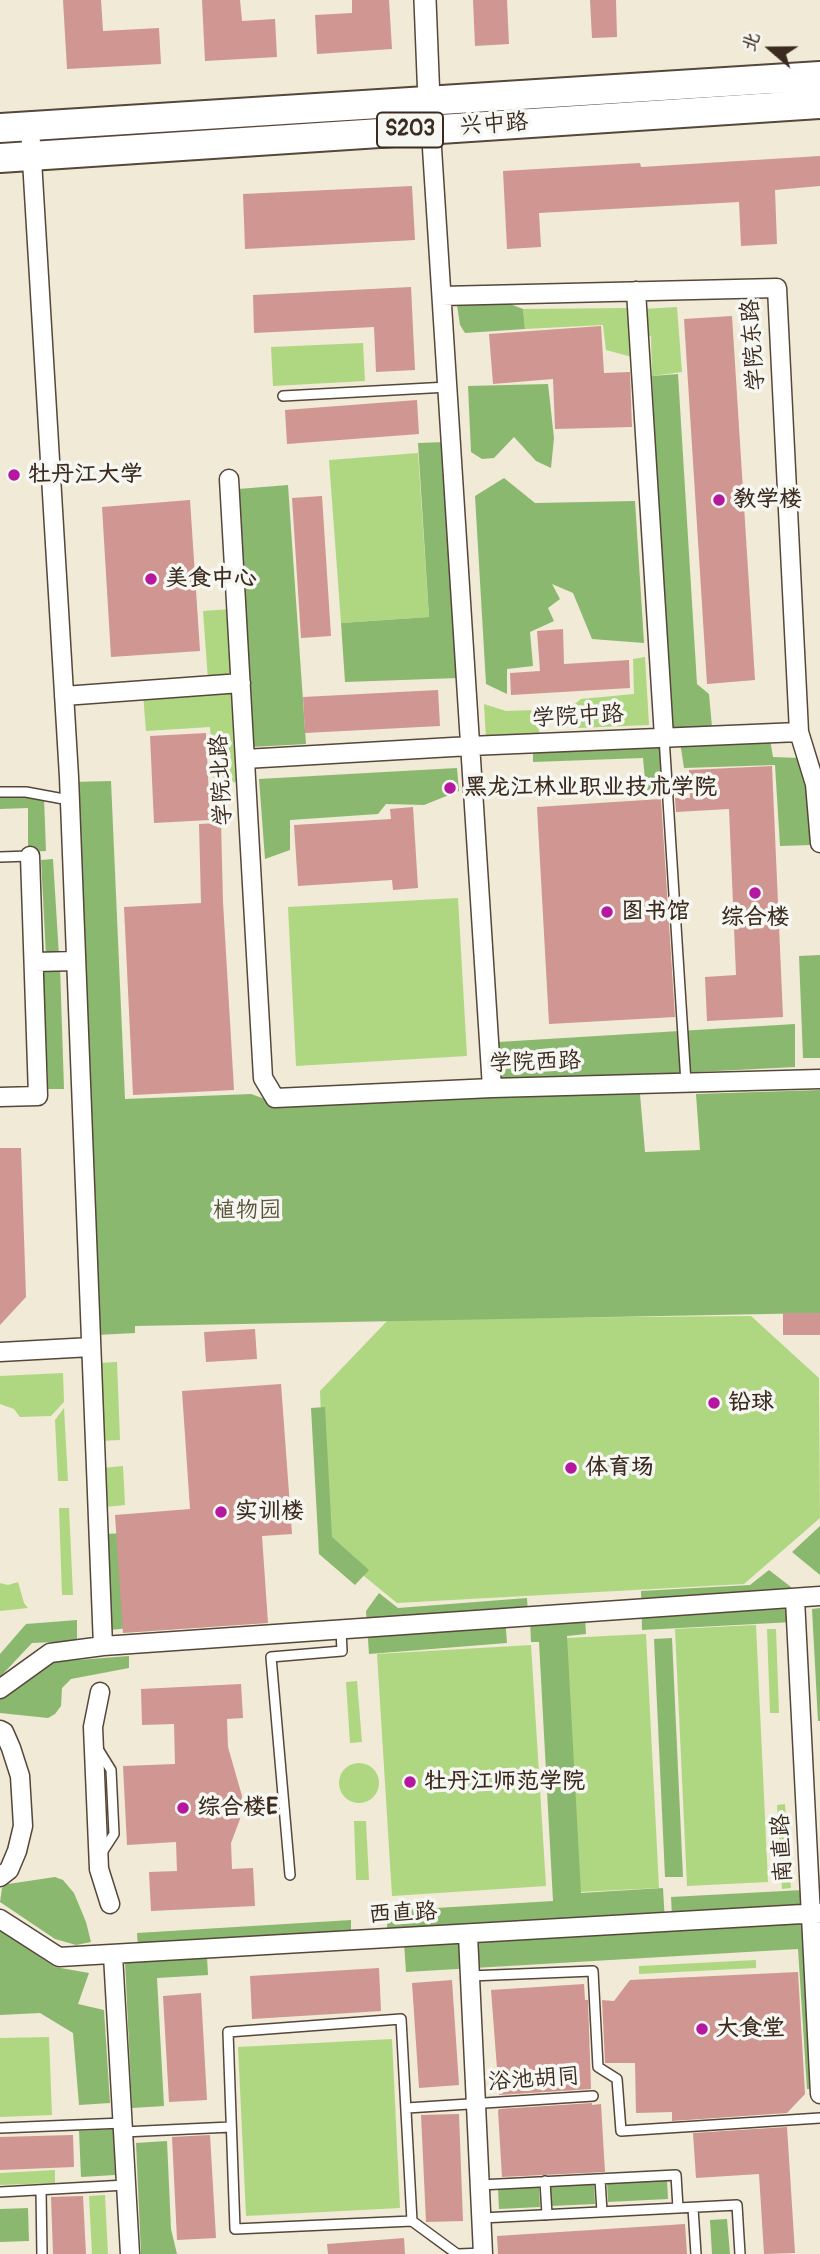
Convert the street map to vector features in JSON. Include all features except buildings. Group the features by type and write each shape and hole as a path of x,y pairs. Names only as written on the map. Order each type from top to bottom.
{"highway":[{"name":"兴中路","path":"0,158 820,76"},
{"name":"兴中路","path":"0,128 820,104"}],"street":[{"path":"425,0 492,1088"},
{"path":"30,127 34,156 69,800 103,1646"},
{"name":"学院东路","path":"442,296 777,288 799,732"},
{"path":"636,291 664,737"},
{"name":"学院北路","path":"229,479 263,1077"},
{"path":"64,696 241,683"},
{"path":"799,732 815,785 820,843"},
{"name":"学院中路","path":"245,759 799,732"},
{"path":"0,1097 38,1096 30,856"},
{"path":"35,962 76,961"},
{"name":"学院西路","path":"263,1077 275,1098 492,1088 820,1079"},
{"path":"0,1352 91,1347"},
{"path":"0,1689 50,1653 103,1646 820,1596"},
{"name":"南直路","path":"795,1599 816,1914 820,2091"},
{"path":"100,1692 93,1742 99,1869 110,1904"},
{"path":"0,1730 4,1732 11,1748 20,1776 23,1826 9,1870 0,1877"},
{"name":"西直路","path":"0,1919 59,1957 816,1914"},
{"path":"468,1935 483,2253"},
{"path":"114,1955 130,2254"}],"lane":[{"path":"283,396 448,387"},
{"path":"664,737 686,1083"},
{"path":"0,792 26,792 69,800"},
{"path":"0,858 30,856"},
{"path":"290,1875 271,1657 342,1651 341,1630"},
{"path":"470,1976 593,1971 598,2067 617,2079 621,2131 820,2118"},
{"path":"412,2221 401,2019 228,2032 235,2229 412,2221 458,2254 483,2253"},
{"name":"浴池胡同","path":"407,2108 593,2096"},
{"path":"0,2128 231,2127"},
{"path":"480,2185 676,2175 678,2208"},
{"path":"600,2179 602,2212"},
{"path":"545,2181 547,2215"},
{"path":"0,2192 126,2185"},
{"path":"41,2190 43,2254"},
{"path":"482,2218 737,2205 740,2254"},
{"path":"693,2208 696,2254"}],"green space":[{"path":"510,304 523,309 525,329 465,333 460,325 457,305"},
{"path":"677,307 682,372 652,376 651,336 645,335 643,309"},
{"path":"629,308 632,357 606,350 603,325 525,329 523,309"},
{"path":"363,343 365,381 273,386 271,347"},
{"path":"678,374 697,684 709,694 712,727 669,729 652,376"},
{"path":"548,384 554,438 551,468 536,461 514,437 494,458 482,459 471,452 468,386"},
{"path":"446,442 458,678 345,682 341,623 429,617 418,443"},
{"path":"418,453 429,617 341,623 329,460"},
{"path":"504,478 535,503 635,501 644,643 592,639 573,593 552,584 560,599 548,608 554,621 530,632 533,666 507,669 507,694 486,684 475,496"},
{"path":"288,485 306,744 252,747 238,489"},
{"path":"232,609 236,679 208,680 203,611"},
{"path":"645,657 649,725 578,728 571,707 581,699 634,694 633,659"},
{"path":"234,689 240,782 214,783 210,727 146,731 143,694"},
{"path":"484,704 506,711 534,710 540,735 486,739"},
{"path":"770,739 773,757 801,758 810,786 812,845 780,846 775,765 684,768 680,742"},
{"path":"668,742 672,789 646,790 643,758 533,762 533,748"},
{"path":"457,768 459,791 424,805 386,804 378,814 290,820 290,850 265,859 259,779"},
{"name":"植物园","path":"111,781 125,1099 251,1094 268,1100 640,1094 645,1152 700,1150 696,1094 820,1090 820,1313 135,1326 135,1333 97,1335 73,782"},
{"path":"0,796 44,798 46,851 28,852 28,808 0,809"},
{"path":"53,859 59,956 46,956 41,860"},
{"path":"458,898 467,1056 296,1066 288,907"},
{"path":"820,955 820,1058 803,1058 799,956"},
{"path":"60,966 64,1089 48,1089 43,967"},
{"path":"795,1024 795,1067 500,1082 498,1042"},
{"name":"体育场","path":"751,1316 819,1378 820,1518 744,1584 397,1603 326,1545 320,1391 389,1319"},
{"path":"117,1362 120,1440 100,1441 97,1363"},
{"path":"63,1373 64,1402 51,1416 20,1417 14,1409 0,1404 0,1376"},
{"path":"325,1407 332,1537 369,1570 355,1585 319,1554 311,1408"},
{"path":"64,1408 68,1481 58,1481 55,1420"},
{"path":"123,1466 125,1505 105,1507 103,1468"},
{"path":"59,1508 69,1508 73,1595 62,1595"},
{"path":"820,1526 820,1575 792,1552"},
{"path":"125,1533 129,1628 110,1630 106,1534"},
{"path":"769,1570 791,1587 793,1622 642,1630 641,1591 750,1585"},
{"path":"18,1582 28,1608 0,1611 0,1583 8,1585"},
{"path":"379,1593 398,1608 527,1598 528,1614 505,1616 507,1643 369,1654 366,1611"},
{"path":"820,1608 820,1721 818,1721 812,1609"},
{"path":"585,1617 586,1634 567,1636 581,1893 663,1888 665,1922 388,1937 386,1911 553,1901 539,1642 531,1642 530,1620"},
{"path":"77,1620 77,1641 32,1643 0,1677 0,1654 26,1624"},
{"path":"756,1625 768,1882 687,1886 675,1629"},
{"path":"767,1629 776,1629 779,1713 770,1713"},
{"path":"646,1634 659,1888 579,1892 566,1638"},
{"path":"672,1638 683,1877 665,1877 654,1639"},
{"path":"531,1645 546,1886 392,1896 377,1654"},
{"path":"129,1656 129,1668 71,1679 62,1688 61,1706 48,1718 0,1713 0,1696 52,1662"},
{"path":"357,1681 362,1742 350,1743 346,1682"},
{"path":"359,1763 367,1764 373,1769 378,1775 378,1791 373,1797 367,1802 359,1803 351,1802 345,1797 340,1791 339,1783 340,1775 345,1769 351,1764"},
{"path":"785,1804 791,1888 782,1889 777,1805"},
{"path":"354,1821 366,1821 369,1880 356,1880"},
{"path":"55,1877 63,1880 74,1893 91,1942 76,1945 55,1939 0,1902 2,1888 8,1884"},
{"path":"803,1890 804,1910 672,1917 671,1897"},
{"path":"351,1920 351,1936 138,1948 137,1933"},
{"path":"803,1920 816,2089 807,2089 798,1949 406,1972 404,1943"},
{"path":"0,1930 55,1967 89,1973 78,2004 104,2010 110,2103 79,2105 73,2033 40,2013 0,2015"},
{"path":"207,1957 208,1975 157,1978 164,2106 132,2108 125,1961"},
{"path":"756,1960 756,1968 639,1974 639,1966"},
{"path":"49,2037 52,2115 0,2117 0,2038"},
{"path":"392,2039 400,2208 246,2216 238,2047"},
{"path":"113,2129 115,2175 81,2177 79,2131"},
{"path":"167,2141 171,2229 177,2254 141,2254 136,2143"},
{"path":"55,2170 55,2183 0,2185 0,2173"},
{"path":"667,2179 668,2199 608,2202 607,2182"},
{"path":"594,2183 595,2204 550,2206 549,2186"},
{"path":"539,2185 540,2207 499,2209 498,2188"},
{"path":"105,2195 108,2254 92,2254 89,2196"},
{"path":"28,2208 29,2241 0,2242 0,2209"},
{"path":"727,2219 730,2254 712,2254 710,2220"}],"place":[{"name":"牡丹江大学","path":"14,475"},
{"name":"教学楼","path":"719,500"},
{"name":"美食中心","path":"151,579"},
{"name":"黑龙江林业职业技术学院","path":"450,788"},
{"name":"综合楼","path":"755,893"},
{"name":"图书馆","path":"607,912"},
{"name":"铅球","path":"714,1403"},
{"name":"体育场","path":"571,1468"},
{"name":"实训楼","path":"221,1512"},
{"name":"牡丹江师范学院","path":"410,1782"},
{"name":"综合楼E","path":"183,1808"},
{"name":"大食堂","path":"702,2029"}]}
